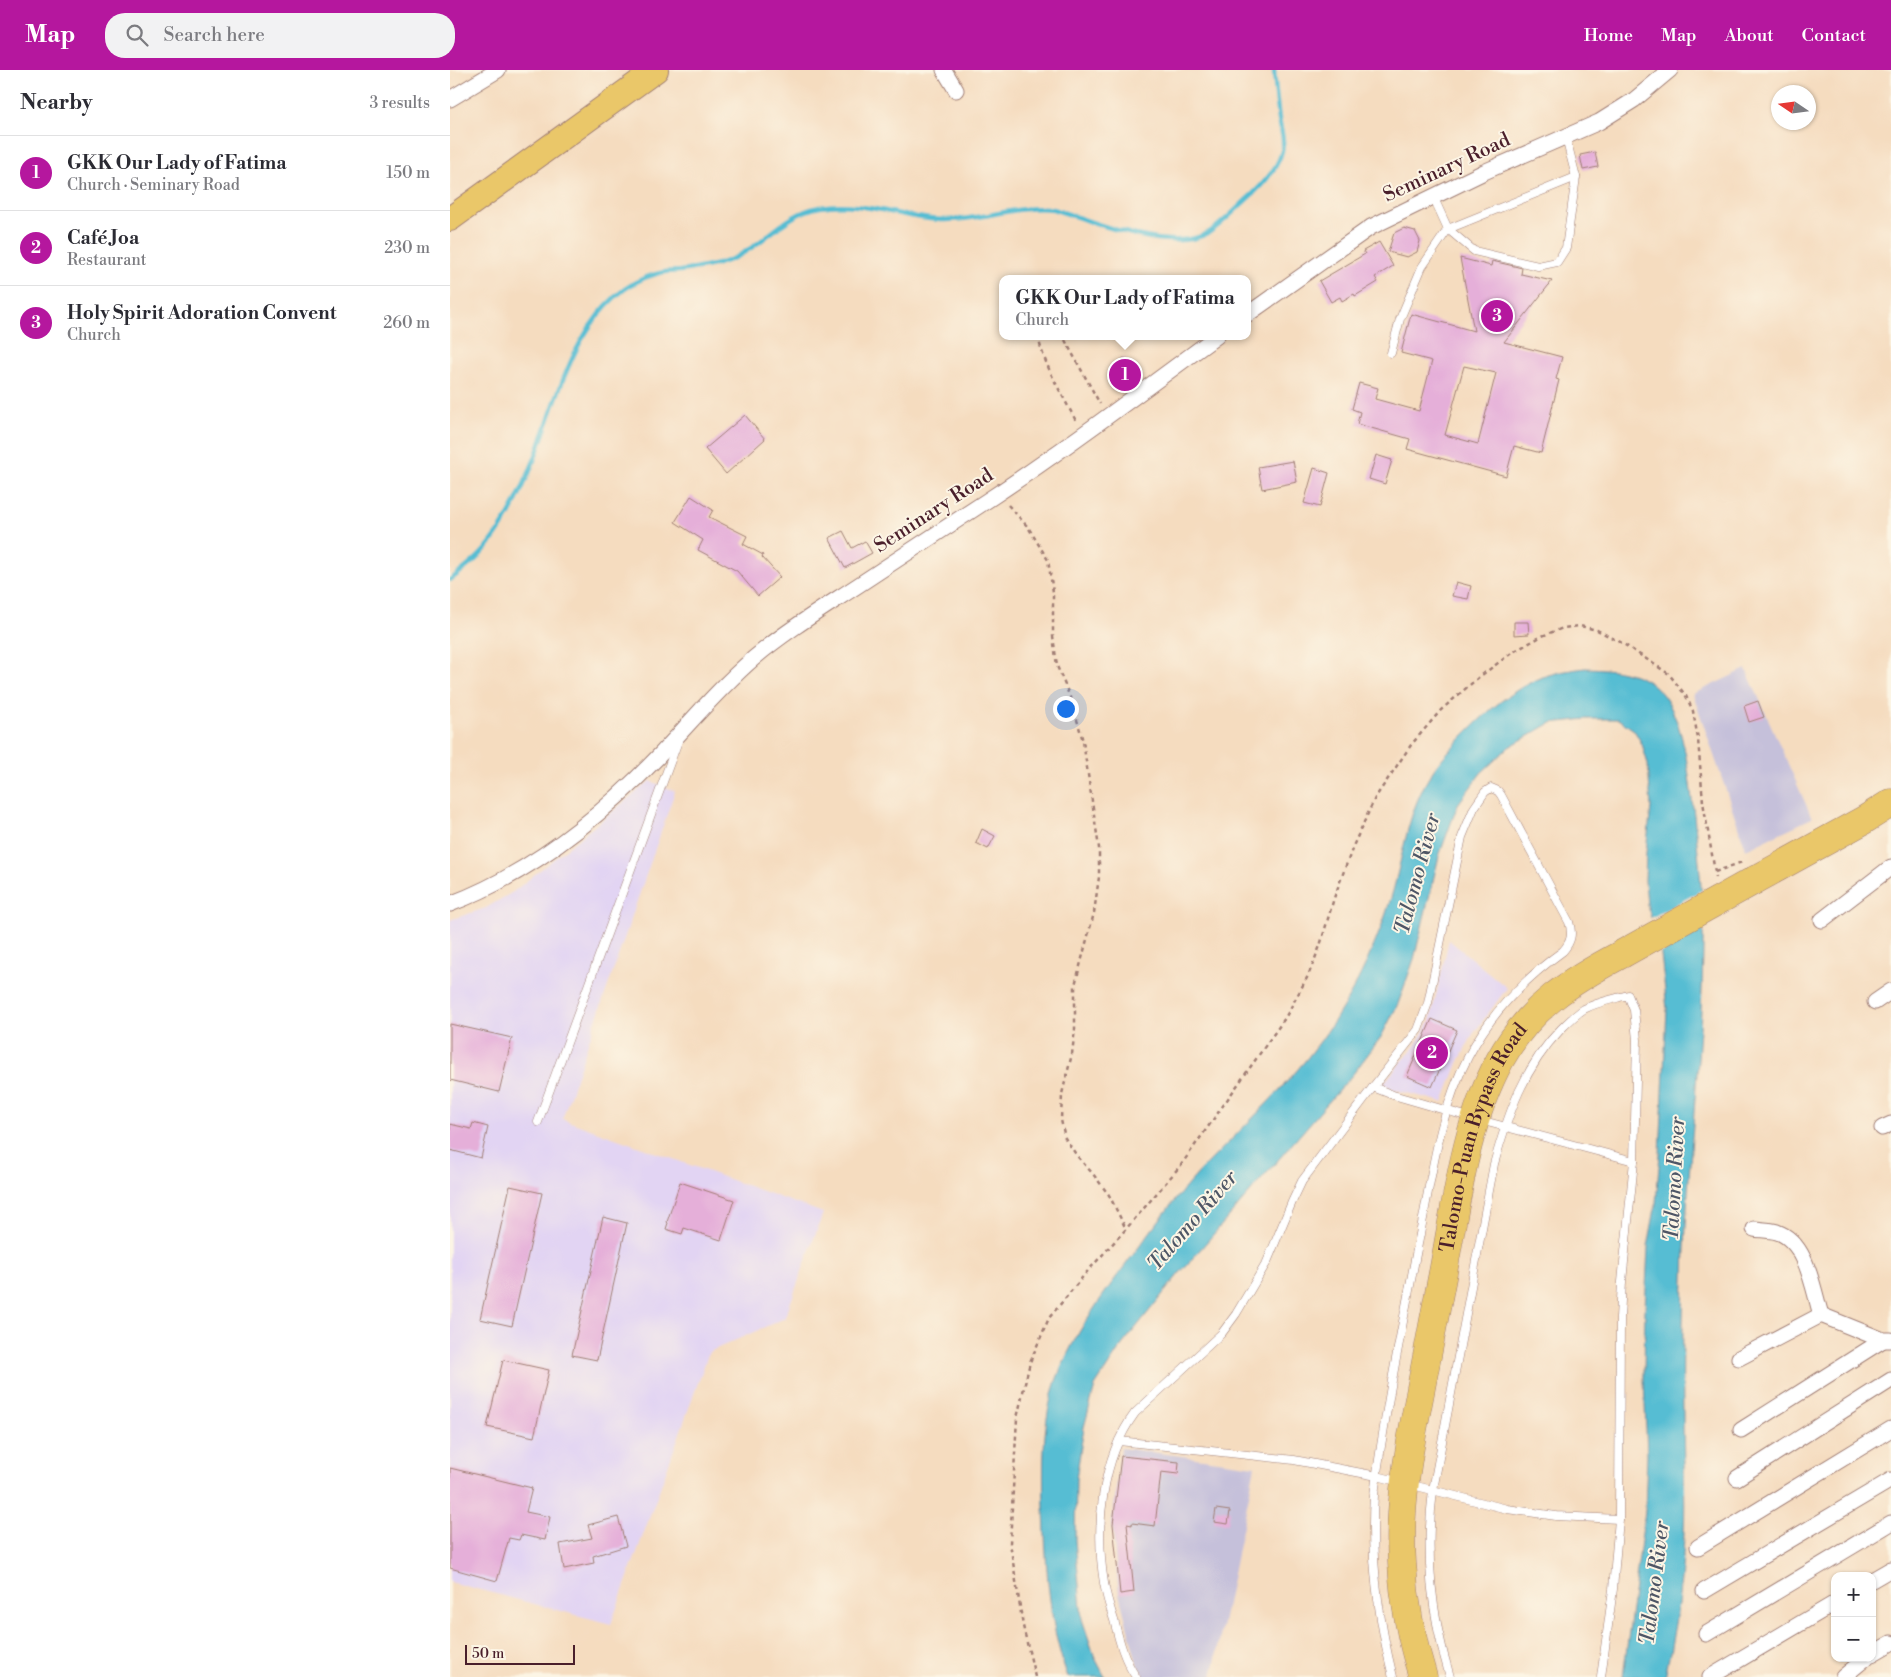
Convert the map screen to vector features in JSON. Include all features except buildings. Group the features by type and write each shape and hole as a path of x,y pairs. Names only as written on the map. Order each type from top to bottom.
{"highway":[{"name":"Talomo-Puan Bypass Road","path":"1423,1677 1409,1628 1401,1562 1404,1482 1412,1431 1462,1172 1476,1119 1501,1059 1518,1034 1542,1006 1579,977 1622,954 1752,870 1864,820 1891,803"}],"main road":[{"path":"450,219 656,70"}],"street":[{"path":"450,99 498,70"},
{"path":"944,70 956,90"},
{"name":"Seminary Road","path":"1251,312 1370,227 1433,196 1599,122 1634,100 1670,70"},
{"name":"Seminary Road","path":"450,904 478,893 505,879 563,841 602,811 656,759 754,658 804,621 997,494 1211,340"},
{"path":"1822,920 1891,867"},
{"path":"1875,1002 1891,991"},
{"path":"1754,1229 1778,1232 1798,1248 1805,1260 1821,1315"},
{"path":"1739,1358 1821,1315 1887,1340"},
{"path":"1741,1430 1887,1340"},
{"path":"1737,1478 1891,1380"},
{"path":"1698,1547 1891,1430"},
{"path":"1704,1591 1891,1480"},
{"path":"1706,1634 1891,1522"},
{"path":"1876,1578 1891,1569"},
{"path":"1710,1677 1831,1605"},
{"path":"1876,1652 1891,1643"},
{"path":"1843,1677 1861,1662"}],"lane":[{"path":"1433,196 1448,229 1474,251 1538,266 1557,262 1566,248 1576,178 1566,138"},
{"path":"1391,353 1400,319 1422,267 1448,229 1576,178"},
{"path":"538,1122 683,730"},
{"path":"1136,1677 1129,1667 1118,1635 1104,1584 1100,1550 1101,1514 1106,1482 1111,1461 1125,1426 1135,1413 1222,1333 1236,1314 1267,1262 1302,1181 1413,1037 1424,1018 1462,837 1474,808 1488,789 1495,789 1501,795 1569,922 1571,937 1563,951 1524,983 1501,1006 1487,1026 1467,1059 1446,1111 1436,1151 1401,1328 1377,1476 1373,1515 1374,1563 1378,1609 1392,1677"},
{"path":"1450,1677 1437,1630 1431,1591 1428,1526 1432,1490 1484,1211 1504,1127 1522,1082 1551,1039 1569,1020 1584,1009 1628,995 1634,1010 1637,1040 1634,1161 1620,1318 1619,1520 1613,1589 1601,1677"},
{"path":"1373,1087 1446,1111 1634,1161"},
{"path":"1119,1441 1294,1460 1404,1482 1507,1509 1534,1514 1619,1520"}],"path":[{"path":"1039,340 1046,362 1083,433"},
{"path":"1066,340 1106,416"},
{"path":"997,494 1028,527 1048,560 1053,592 1053,636 1057,666 1072,702 1082,741 1098,848 1099,877 1094,913 1075,985 1075,1029 1072,1054 1062,1094 1061,1120 1065,1138 1109,1195 1126,1229"},
{"path":"1035,1677 1023,1626 1010,1543 1017,1418 1030,1362 1049,1318 1181,1165 1285,1018 1308,976 1354,844 1375,798 1410,745 1440,710 1479,677 1513,652 1542,636 1563,628 1580,626 1597,630 1622,643 1669,674 1686,696 1693,710 1696,724 1703,802 1715,872 1752,870"}],"shaded area":[{"path":"1746,669 1812,818 1746,849 1693,694"},
{"path":"650,781 675,791 562,1119 823,1213 785,1318 709,1352 611,1624 450,1582 450,920 486,908 513,892"},
{"path":"1449,940 1507,988 1473,1034 1458,1063 1443,1102 1392,1089 1383,1084 1415,1046 1430,1021"},
{"path":"1121,1448 1255,1466 1212,1677 1145,1677 1138,1667 1119,1594 1112,1523"}],"water":[{"name":"Talomo River","path":"1585,668 1624,672 1636,676 1656,688 1672,710 1681,735 1687,761 1701,882 1703,916 1702,987 1685,1246 1683,1429 1685,1503 1683,1551 1678,1605 1665,1677 1623,1677 1645,1511 1647,1454 1644,1378 1645,1309 1648,1247 1656,1203 1660,1154 1667,1009 1660,945 1647,905 1645,880 1651,807 1648,764 1642,744 1634,730 1618,719 1586,719 1551,723 1509,747 1481,773 1458,804 1439,856 1414,959 1398,1004 1381,1037 1353,1074 1178,1275 1122,1345 1095,1386 1084,1427 1076,1479 1075,1540 1082,1619 1095,1658 1105,1677 1068,1677 1056,1636 1049,1594 1044,1492 1044,1460 1048,1412 1051,1396 1063,1363 1081,1329 1102,1297 1171,1205 1292,1076 1335,1020 1360,976 1380,930 1391,898 1417,801 1436,766 1474,725 1511,694 1543,677 1558,672"}],"pier":[{"path":"1704,889 1705,928 1659,954 1649,919"}],"waterway":[{"path":"450,580 475,560 497,534 523,486 564,377 581,341 603,309 632,284 659,273 701,268 728,261 756,245 796,216 808,210 837,205 946,220 973,218 1026,209 1053,209 1131,234 1173,240 1192,239 1208,233 1227,218 1264,183 1278,161 1283,142 1274,70"}],"place":[{"name":"Holy Spirit Adoration Convent","path":"1497,316"},
{"name":"GKK Our Lady of Fatima","path":"1125,375"},
{"name":"Café Joa","path":"1432,1053"}]}
